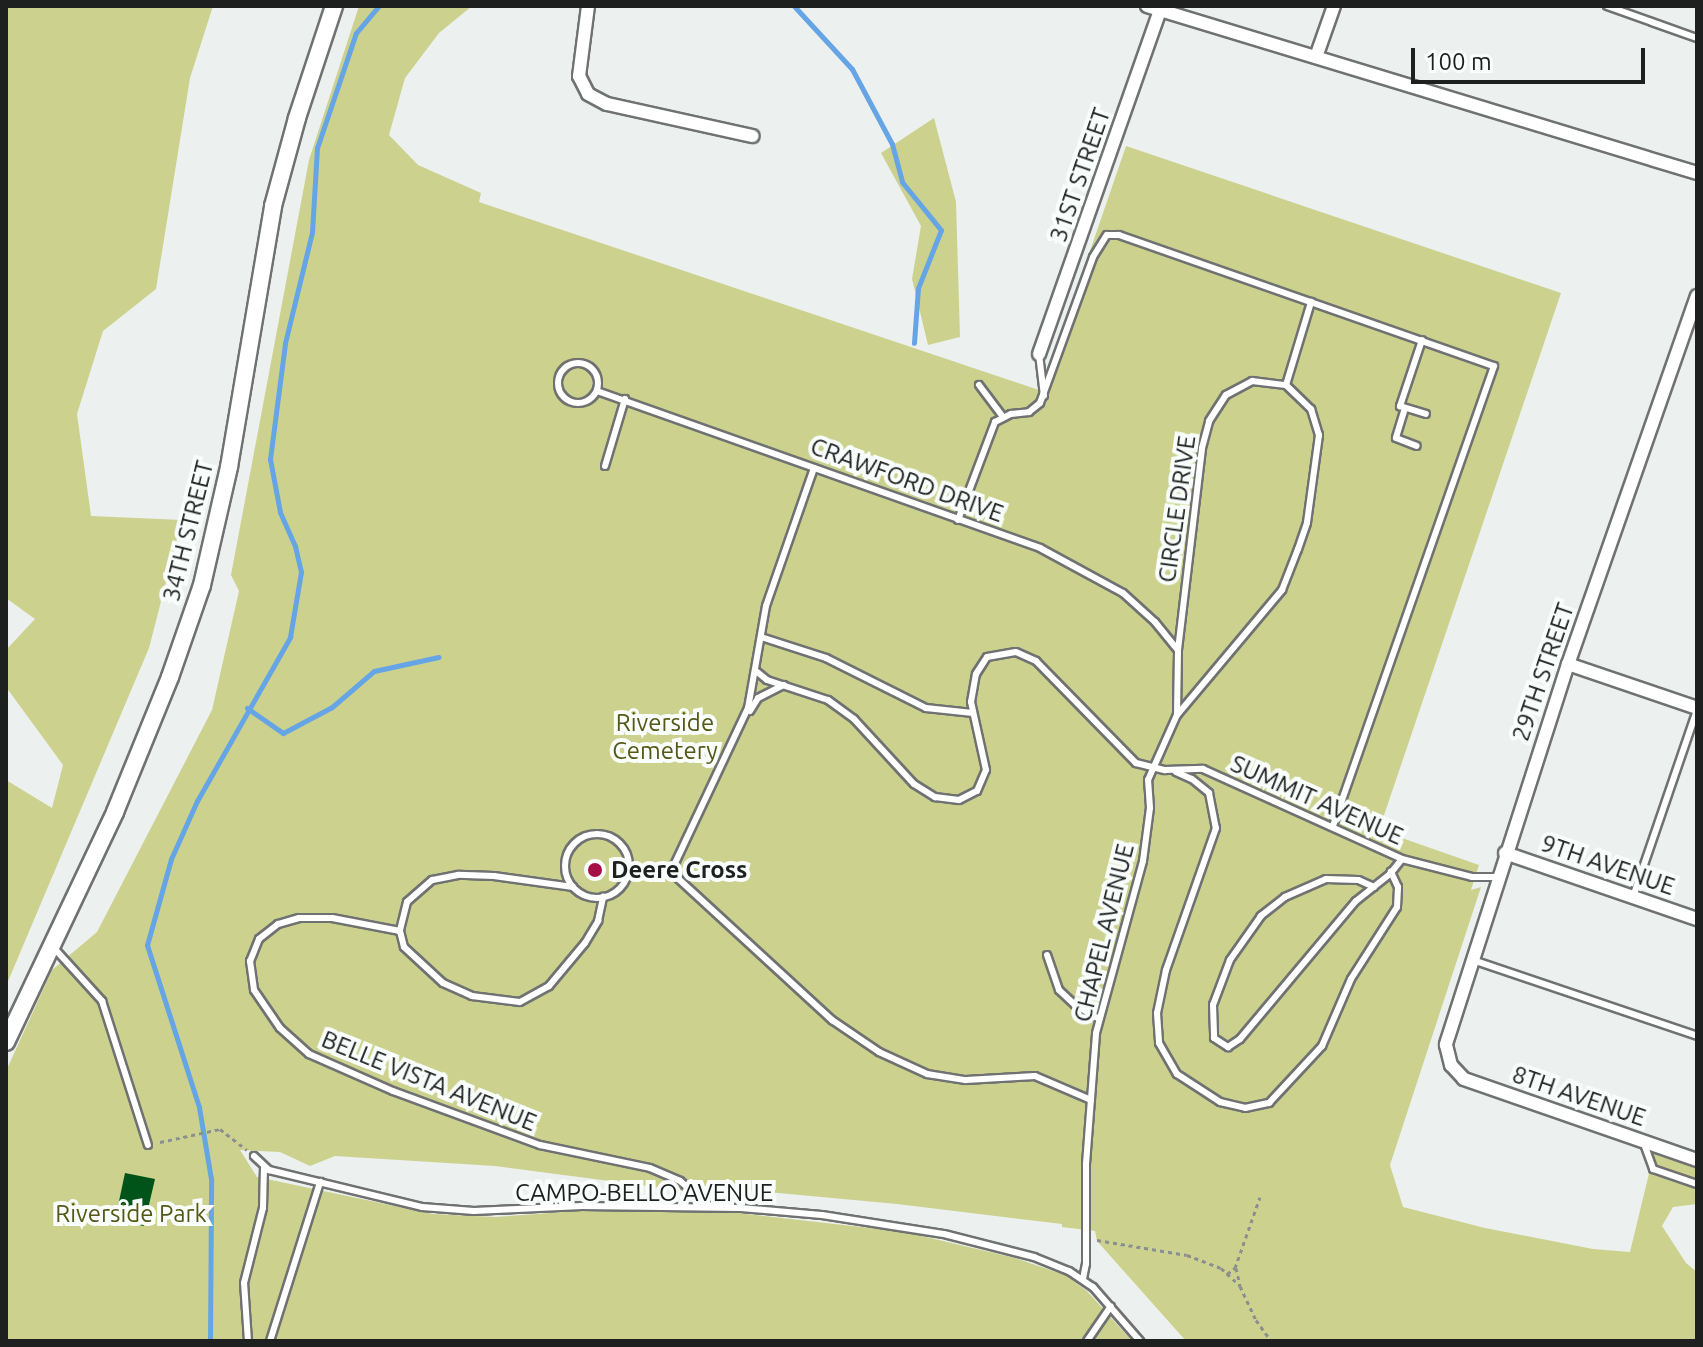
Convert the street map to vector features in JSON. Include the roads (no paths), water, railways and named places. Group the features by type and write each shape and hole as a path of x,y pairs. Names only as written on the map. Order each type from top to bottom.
{"street":[{"name":"34TH STREET","path":"6,1042 120,800 202,585 229,467 273,206 297,118 334,6"},
{"path":"588,6 579,76 588,94 607,104 753,136"},
{"path":"1316,57 1334,6"},
{"path":"1153,8 1697,173"},
{"name":"31ST STREET","path":"1039,354 1153,8"},
{"name":"29TH STREET","path":"1451,1065 1446,1045 1505,853 1568,664 1692,326 1697,296"},
{"path":"1568,664 1697,709"},
{"name":"9TH AVENUE","path":"1505,853 1697,919"},
{"name":"8TH AVENUE","path":"1451,1065 1464,1079 1478,1085 1697,1160"}],"lane":[{"path":"1607,6 1697,38"},
{"path":"958,520 995,422 1003,417 1029,412 1044,396 1093,257 1107,235 1119,235 1494,366 1333,826"},
{"path":"1177,715 1282,590 1307,523 1319,435 1311,409 1286,385 1311,302"},
{"path":"1422,340 1400,406 1426,414"},
{"path":"1039,354 1044,396"},
{"name":"CRAWFORD DRIVE","path":"585,363 598,376 597,391 589,400 570,402 559,391 558,379 567,365 585,363"},
{"name":"CIRCLE DRIVE","path":"1178,650 1193,512 1209,421 1226,395 1237,387 1252,381 1286,385"},
{"path":"979,385 1003,417"},
{"name":"CRAWFORD DRIVE","path":"597,391 1040,548 1104,580 1155,622 1178,650"},
{"path":"605,466 625,399"},
{"path":"1405,408 1396,438 1417,446"},
{"path":"744,721 771,588 814,468"},
{"path":"761,637 826,658 926,708 973,713"},
{"name":"CHAPEL AVENUE","path":"1083,1279 1091,1100 1099,1019 1143,861 1152,768 1177,715 1178,650"},
{"name":"SUMMIT AVENUE","path":"756,671 767,680 828,700 854,719 914,784 947,800 968,798 983,783 984,754 973,713 972,686 981,664 987,657 1016,652 1036,661 1136,763 1165,770 1203,769 1402,859 1472,877 1498,877"},
{"path":"671,872 758,698 786,685"},
{"path":"1633,897 1697,709"},
{"path":"1165,770 1183,774 1209,793 1216,828 1166,970 1157,1013 1159,1043 1177,1074 1220,1102 1245,1108 1269,1103 1322,1046 1351,979 1397,907 1398,887 1391,872"},
{"path":"594,834 606,835 625,850 628,874 619,890 603,897 583,895 573,887 565,872 566,856 581,838 594,834"},
{"path":"1374,887 1358,880 1326,879 1285,897 1261,916 1230,960 1213,1005 1214,1038 1228,1047 1240,1039 1356,901 1374,887 1391,872 1402,859"},
{"path":"628,874 660,870 671,872 832,1020 879,1052 927,1074 966,1080 1035,1076 1091,1100"},
{"path":"573,887 494,876 458,875 432,880 407,902 400,931 404,947 443,983 472,996 520,1002 549,986 585,943 598,921 603,897"},
{"name":"BELLE VISTA AVENUE","path":"400,931 332,918 299,918 278,924 259,939 250,961 254,990 280,1028 309,1054 393,1091 540,1145 650,1168 680,1181 711,1207"},
{"path":"52,946 102,1001 148,1145"},
{"path":"1047,955 1059,990 1082,1010 1099,1019"},
{"path":"1472,959 1697,1036"},
{"path":"1643,1141 1653,1169 1697,1184"},
{"path":"248,1341 244,1283 263,1208 264,1167 254,1156"},
{"name":"CAMPO-BELLO AVENUE","path":"264,1167 422,1207 474,1211 582,1206 711,1207 822,1215 944,1234 1034,1257 1083,1279 1140,1341"},
{"path":"270,1341 320,1182"},
{"path":"1087,1341 1111,1306"}],"waterway":[{"path":"210,1341 211,1179 199,1107 147,945 171,859 197,801 290,637 301,572 295,546 280,512 270,459 285,343 312,232 317,148 356,33 379,6"},
{"path":"794,6 852,69 892,144 902,182 941,230 918,288 914,343"},
{"path":"247,708 283,733 332,707 374,671 439,657"}],"place":[{"name":"Deere Cross","path":"595,870"}],"park label":[{"name":"Riverside Cemetery","path":"665,737"},
{"name":"Riverside Park","path":"131,1214"}]}
